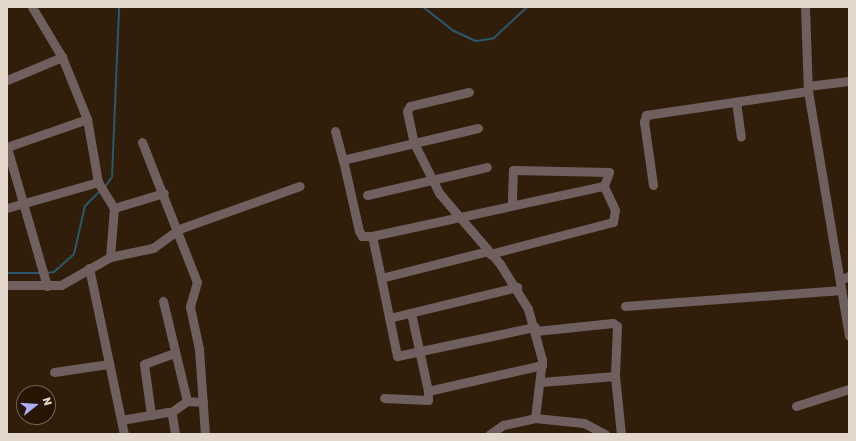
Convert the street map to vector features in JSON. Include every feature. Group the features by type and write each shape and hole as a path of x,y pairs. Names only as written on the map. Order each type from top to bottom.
{"street":[{"path":"32,7 62,57 87,120 100,185 110,199 114,208 110,257"},
{"path":"805,7 808,88 849,336"},
{"path":"7,80 62,57"},
{"path":"653,185 644,122 646,115 736,102 849,81"},
{"path":"469,92 409,107 414,142 432,180 458,216 517,287 535,329 542,365 541,382 535,418"},
{"path":"736,102 741,137"},
{"path":"46,282 43,267 7,147 87,120"},
{"path":"343,160 478,128"},
{"path":"335,130 358,231 362,236 372,236 458,216 512,205 604,186 610,176 604,170 513,170 512,205"},
{"path":"142,142 179,229 197,282 190,307 199,349 205,434"},
{"path":"367,195 487,168"},
{"path":"7,208 100,185"},
{"path":"7,285 73,280 89,268 110,257 153,248 179,229 300,186"},
{"path":"381,278 612,222 615,210 604,186"},
{"path":"114,208 164,193"},
{"path":"372,236 397,356 420,354 535,329 615,324 615,376 621,434"},
{"path":"89,268 108,364 124,434"},
{"path":"840,280 849,276"},
{"path":"389,318 517,287"},
{"path":"625,306 842,290"},
{"path":"163,301 187,401"},
{"path":"384,398 428,400 428,391 411,313"},
{"path":"151,415 144,364 175,353"},
{"path":"54,372 108,364"},
{"path":"428,391 542,365"},
{"path":"541,382 615,376"},
{"path":"796,406 849,389"},
{"path":"120,420 170,413 187,401 203,402"},
{"path":"170,413 175,434"},
{"path":"490,434 504,425 535,418 584,423 605,434"}],"waterway":[{"path":"105,187 112,177 119,7"},
{"path":"423,7 452,30 476,41 494,38 527,7"},
{"path":"46,273 54,272 74,254 85,206 100,191"},
{"path":"7,273 40,273"}]}
